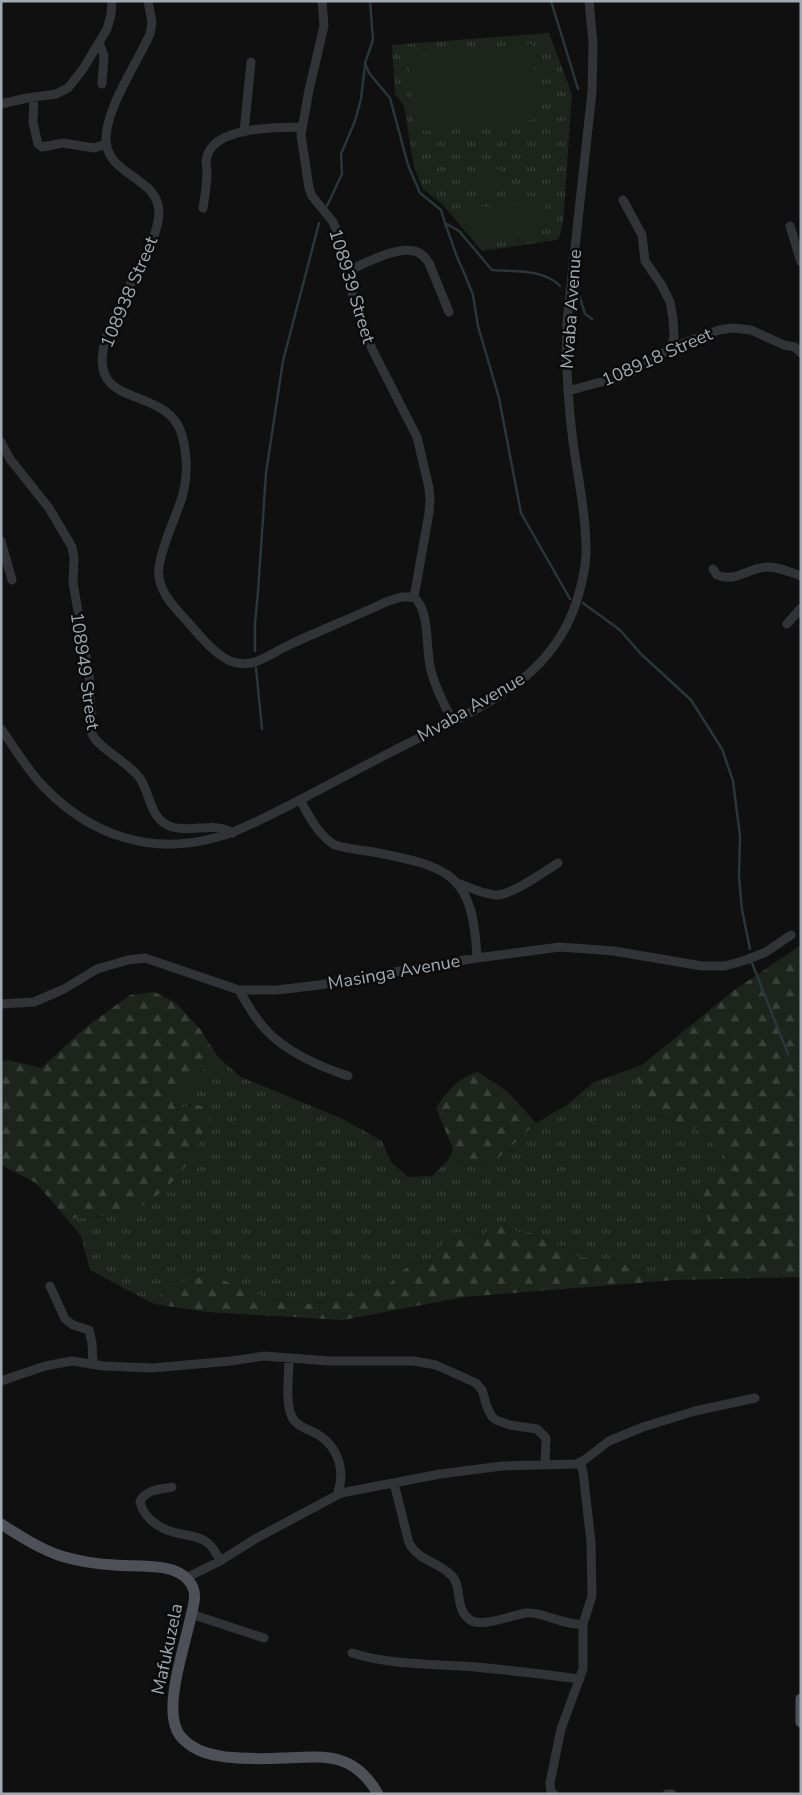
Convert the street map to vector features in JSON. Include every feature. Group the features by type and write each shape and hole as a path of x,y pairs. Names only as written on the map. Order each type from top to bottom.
{"main road":[{"path":"1,1524 21,1537 60,1555 85,1562 166,1568 176,1570 186,1578"},
{"name":"Mafukuzela","path":"186,1578 194,1589 196,1598 174,1692 174,1718 181,1738 203,1752 220,1756 266,1759 320,1756 340,1759 356,1767 365,1775 378,1794"},
{"path":"801,1700 801,1722"}],"street":[{"path":"1,104 56,94 68,88 83,69 106,29 111,15 112,1"},
{"path":"34,97 33,123 38,144 42,147 63,143 94,148 106,144 107,126 113,110 150,34 152,22 148,1"},
{"name":"108939 Street","path":"322,1 324,16 322,35 302,126 302,146 309,188 336,229 355,304 372,349 417,437 430,500 414,597"},
{"name":"Mvaba Avenue","path":"1,729 27,767 43,786 77,816 105,832 160,844 201,841 233,832 300,800 506,692 529,675 553,648 571,618 585,567 586,534 566,366 567,321 592,92 593,43 589,1"},
{"path":"99,42 104,56 102,84"},
{"path":"244,132 251,62"},
{"path":"203,208 207,171 206,160 209,152 222,137 244,132 302,126"},
{"name":"108938 Street","path":"106,144 108,152 116,163 152,191 159,211 158,225 107,334 101,365 108,381 129,395 161,408 174,419 181,434 186,457 186,470 180,504 166,539 160,565 160,583 165,594 182,616 224,658 239,663 256,662 280,649 386,602 401,597 414,597"},
{"path":"623,200 642,235 645,261 661,284 670,302 674,337 671,348"},
{"path":"790,226 801,262"},
{"path":"347,272 388,253 406,249 415,251 429,263 449,312"},
{"name":"108918 Street","path":"568,391 634,371 671,348 704,334 719,330 733,328 751,330 784,345 799,347"},
{"name":"108949 Street","path":"1,442 10,459 49,508 73,550 73,583 89,674 94,737 139,776 154,810 162,821 175,828 221,827 233,832"},
{"path":"1,541 12,580"},
{"path":"713,569 717,575 730,578 768,566 801,576"},
{"path":"414,597 424,615 430,669 442,700 453,721"},
{"path":"787,624 801,608"},
{"path":"300,800 322,834 335,845 432,866 448,875 457,883 465,893 472,911 476,934 477,958"},
{"path":"457,883 492,895 502,895 521,886 558,863"},
{"name":"Masinga Avenue","path":"1,1004 34,1002 64,988 97,969 128,960 145,958 239,990 293,988 477,958 560,947 623,953 702,966 725,966 766,952 791,935"},
{"path":"239,990 251,1011 266,1030 280,1043 324,1067 348,1076"},
{"path":"50,1286 65,1319 72,1325 89,1330 92,1342 93,1364"},
{"path":"1,1381 24,1372 72,1361 152,1368 264,1356 289,1359 414,1362 436,1365 476,1383 482,1390 490,1412 496,1420 510,1425 536,1429 541,1432 546,1438 545,1464"},
{"path":"289,1359 288,1403 291,1416 303,1428 318,1434 330,1445 337,1456 341,1469 341,1479 336,1495"},
{"path":"186,1578 220,1561 255,1539 336,1495 352,1490 440,1474 502,1466 580,1462 609,1441 643,1427 695,1411 755,1398"},
{"path":"554,1794 551,1793 550,1783 562,1729 583,1669 582,1624 589,1610 592,1596 591,1542 584,1478 580,1462"},
{"path":"394,1483 409,1543 420,1557 450,1573 455,1579 463,1613 470,1621 479,1623 527,1613 563,1622 582,1624"},
{"path":"172,1488 148,1492 144,1495 140,1501 144,1512 158,1526 206,1541 216,1552 220,1561"},
{"path":"191,1614 264,1638"},
{"path":"352,1653 372,1658 413,1663 518,1671 580,1679"},
{"path":"667,1794 672,1794"}],"green space":[{"path":"549,33 572,94 563,224 560,235 557,240 482,251 443,205 423,189 414,167 404,106 395,94 392,45"},
{"path":"532,44 539,119 415,132 408,57"},
{"path":"500,169 502,186 467,190 465,173"},
{"path":"545,203 546,224 542,230 476,238 453,209"},
{"path":"801,945 801,1277 675,1280 464,1297 343,1320 207,1312 154,1304 165,1288 172,1284 205,1276 223,1280 254,1294 287,1302 313,1304 338,1299 363,1289 387,1286 411,1263 428,1262 449,1235 457,1232 482,1236 496,1221 503,1222 517,1232 533,1233 547,1242 564,1247 578,1257 618,1261 654,1281 667,1259 699,1239 711,1228 709,1220 692,1192 695,1185 717,1178 728,1167 722,1152 697,1130 657,1115 645,1103 637,1078 642,1065 733,991"},
{"path":"154,992 175,1002 200,1029 218,1057 175,1096 173,1104 177,1110 192,1105 200,1106 211,1117 186,1166 153,1198 136,1208 119,1213 67,1219 36,1183 1,1165 1,1062 8,1060 41,1068 85,1028 130,995"},
{"path":"218,1057 241,1077 343,1119 382,1141 391,1162 408,1177 432,1176 449,1159 470,1165 492,1164 536,1123 567,1105 594,1082 642,1065 637,1078 657,1115 697,1130 722,1152 728,1167 718,1178 695,1185 692,1192 709,1220 711,1228 699,1239 667,1259 654,1281 618,1261 578,1257 564,1247 547,1242 533,1233 517,1232 503,1222 482,1236 457,1232 449,1235 434,1256 427,1262 411,1263 387,1286 363,1289 338,1299 313,1304 287,1302 254,1294 165,1288 154,1304 90,1270 81,1236 67,1219 105,1216 192,1104 177,1110 173,1104 175,1096"},
{"path":"478,1072 507,1091 536,1123 492,1164 470,1165 449,1159 453,1149 436,1108 459,1081"}],"waterway":[{"path":"370,1 373,40 365,63 369,73 390,98 408,165 420,193 441,210 445,223 459,231 492,270 538,274 560,286"},
{"path":"551,1 578,89"},
{"path":"327,206 342,174 341,154 355,121 361,99 365,65"},
{"path":"255,651 255,623 266,473 283,361 319,223"},
{"path":"445,223 473,295 478,326 499,398 521,513 570,599"},
{"path":"577,288 585,314 592,319"},
{"path":"583,603 620,630 640,653 691,700 722,749 733,781 740,836 739,877 742,910 750,949"},
{"path":"256,668 262,729"},
{"path":"752,963 788,1054"}]}
